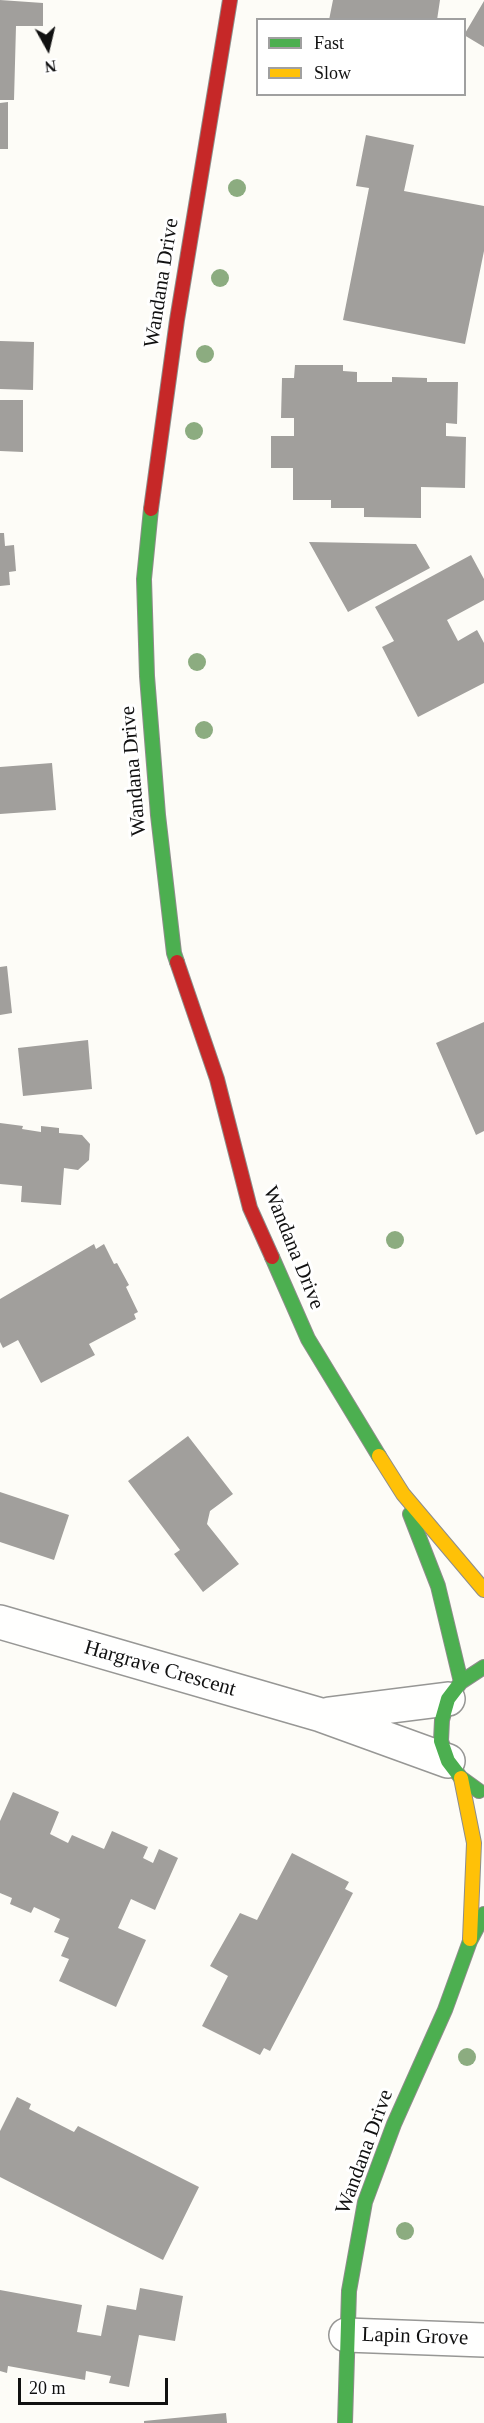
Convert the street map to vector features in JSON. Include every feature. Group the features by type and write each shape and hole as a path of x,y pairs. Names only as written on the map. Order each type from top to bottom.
{"street":[{"name":"Wandana Drive","path":"230,0 177,320 157,455 144,579 147,676 158,814 174,953 217,1079 250,1208 308,1339 403,1494 484,1590"},
{"name":"Wandana Drive","path":"403,1494 438,1586 455,1690 442,1720 441,1741 454,1769 474,1843 470,1941"},
{"name":"Hargrave Crescent","path":"0,1622 321,1715 454,1769"},
{"path":"455,1690 478,1669 484,1667"},
{"name":"Hargrave Crescent","path":"321,1715 455,1690"},
{"path":"454,1769 484,1793"},
{"name":"Wandana Drive","path":"345,2423 349,2291 365,2202 394,2124 445,2010 470,1941 484,1914"},
{"name":"Lapin Grove","path":"346,2335 484,2340"}],"building":[{"path":"0,0 43,3 43,26 16,26 14,100 0,100"},
{"path":"333,0 440,0 437,18 329,18"},
{"path":"484,1 484,47 466,36 466,32"},
{"path":"8,102 8,149 0,149 0,103"},
{"path":"366,135 414,145 404,191 484,206 484,251 465,344 343,320 369,188 356,186"},
{"path":"0,341 34,342 33,390 0,389"},
{"path":"295,365 343,365 343,371 357,372 357,382 392,382 392,377 427,378 427,382 458,382 457,424 446,423 446,436 466,437 465,488 421,487 421,518 364,517 364,508 331,508 331,500 293,500 293,468 271,468 271,436 294,436 294,418 281,418 282,378 294,378"},
{"path":"0,400 23,400 23,452 0,451"},
{"path":"0,533 4,533 5,546 14,545 16,571 9,572 10,585 0,586"},
{"path":"309,542 416,544 430,568 348,612"},
{"path":"471,555 484,579 484,600 447,620 458,641 477,630 484,643 484,683 418,717 382,647 394,641 375,607"},
{"path":"52,763 56,810 0,814 0,767"},
{"path":"7,966 12,1013 0,1015 0,967"},
{"path":"484,1022 484,1131 476,1135 436,1043"},
{"path":"88,1040 92,1089 23,1096 18,1048"},
{"path":"0,1123 23,1126 22,1129 41,1132 41,1126 59,1128 59,1133 82,1135 90,1144 89,1160 78,1170 64,1168 61,1205 21,1202 22,1186 0,1184"},
{"path":"94,1244 96,1249 104,1244 114,1264 117,1263 129,1285 126,1287 138,1312 134,1314 136,1319 89,1344 95,1355 41,1383 18,1340 3,1348 0,1342 0,1299"},
{"path":"188,1436 233,1494 210,1511 207,1524 239,1564 203,1592 174,1554 180,1550 128,1481"},
{"path":"0,1492 69,1515 54,1560 0,1542"},
{"path":"13,1792 59,1812 50,1834 68,1843 72,1835 104,1849 112,1831 148,1847 143,1858 153,1863 159,1849 178,1858 155,1910 131,1899 118,1928 146,1940 116,2007 59,1981 69,1959 61,1956 69,1938 54,1932 60,1919 34,1907 31,1913 10,1904 12,1898 0,1893 0,1821"},
{"path":"292,1853 349,1882 345,1889 353,1893 270,2051 264,2048 260,2055 202,2026 228,1976 210,1966 240,1913 257,1920"},
{"path":"17,2097 31,2104 29,2109 74,2132 78,2126 199,2187 163,2260 0,2177 0,2131"},
{"path":"140,2288 183,2296 175,2341 139,2335 129,2387 109,2383 111,2376 86,2371 85,2380 8,2366 7,2373 0,2371 0,2290 82,2305 77,2332 101,2336 107,2305 136,2310"},
{"path":"226,2413 227,2423 144,2423 144,2421"}],"traffic: fast":[{"path":"151,509 144,579 147,676 158,815 174,953 177,962"},
{"path":"272,1257 308,1339 379,1456"},
{"path":"410,1514 438,1586 461,1682"},
{"path":"479,1791 461,1778 448,1761 441,1741 442,1720 448,1699 461,1682 484,1667"},
{"path":"345,2423 349,2291 365,2202 394,2124 445,2010 470,1941 484,1914"}],"traffic: slow":[{"path":"379,1456 403,1494 484,1590"},
{"path":"461,1778 474,1843 470,1939"}],"traffic: jam":[{"path":"151,509 177,320 230,0"},
{"path":"177,962 217,1079 250,1208 272,1257"}]}
